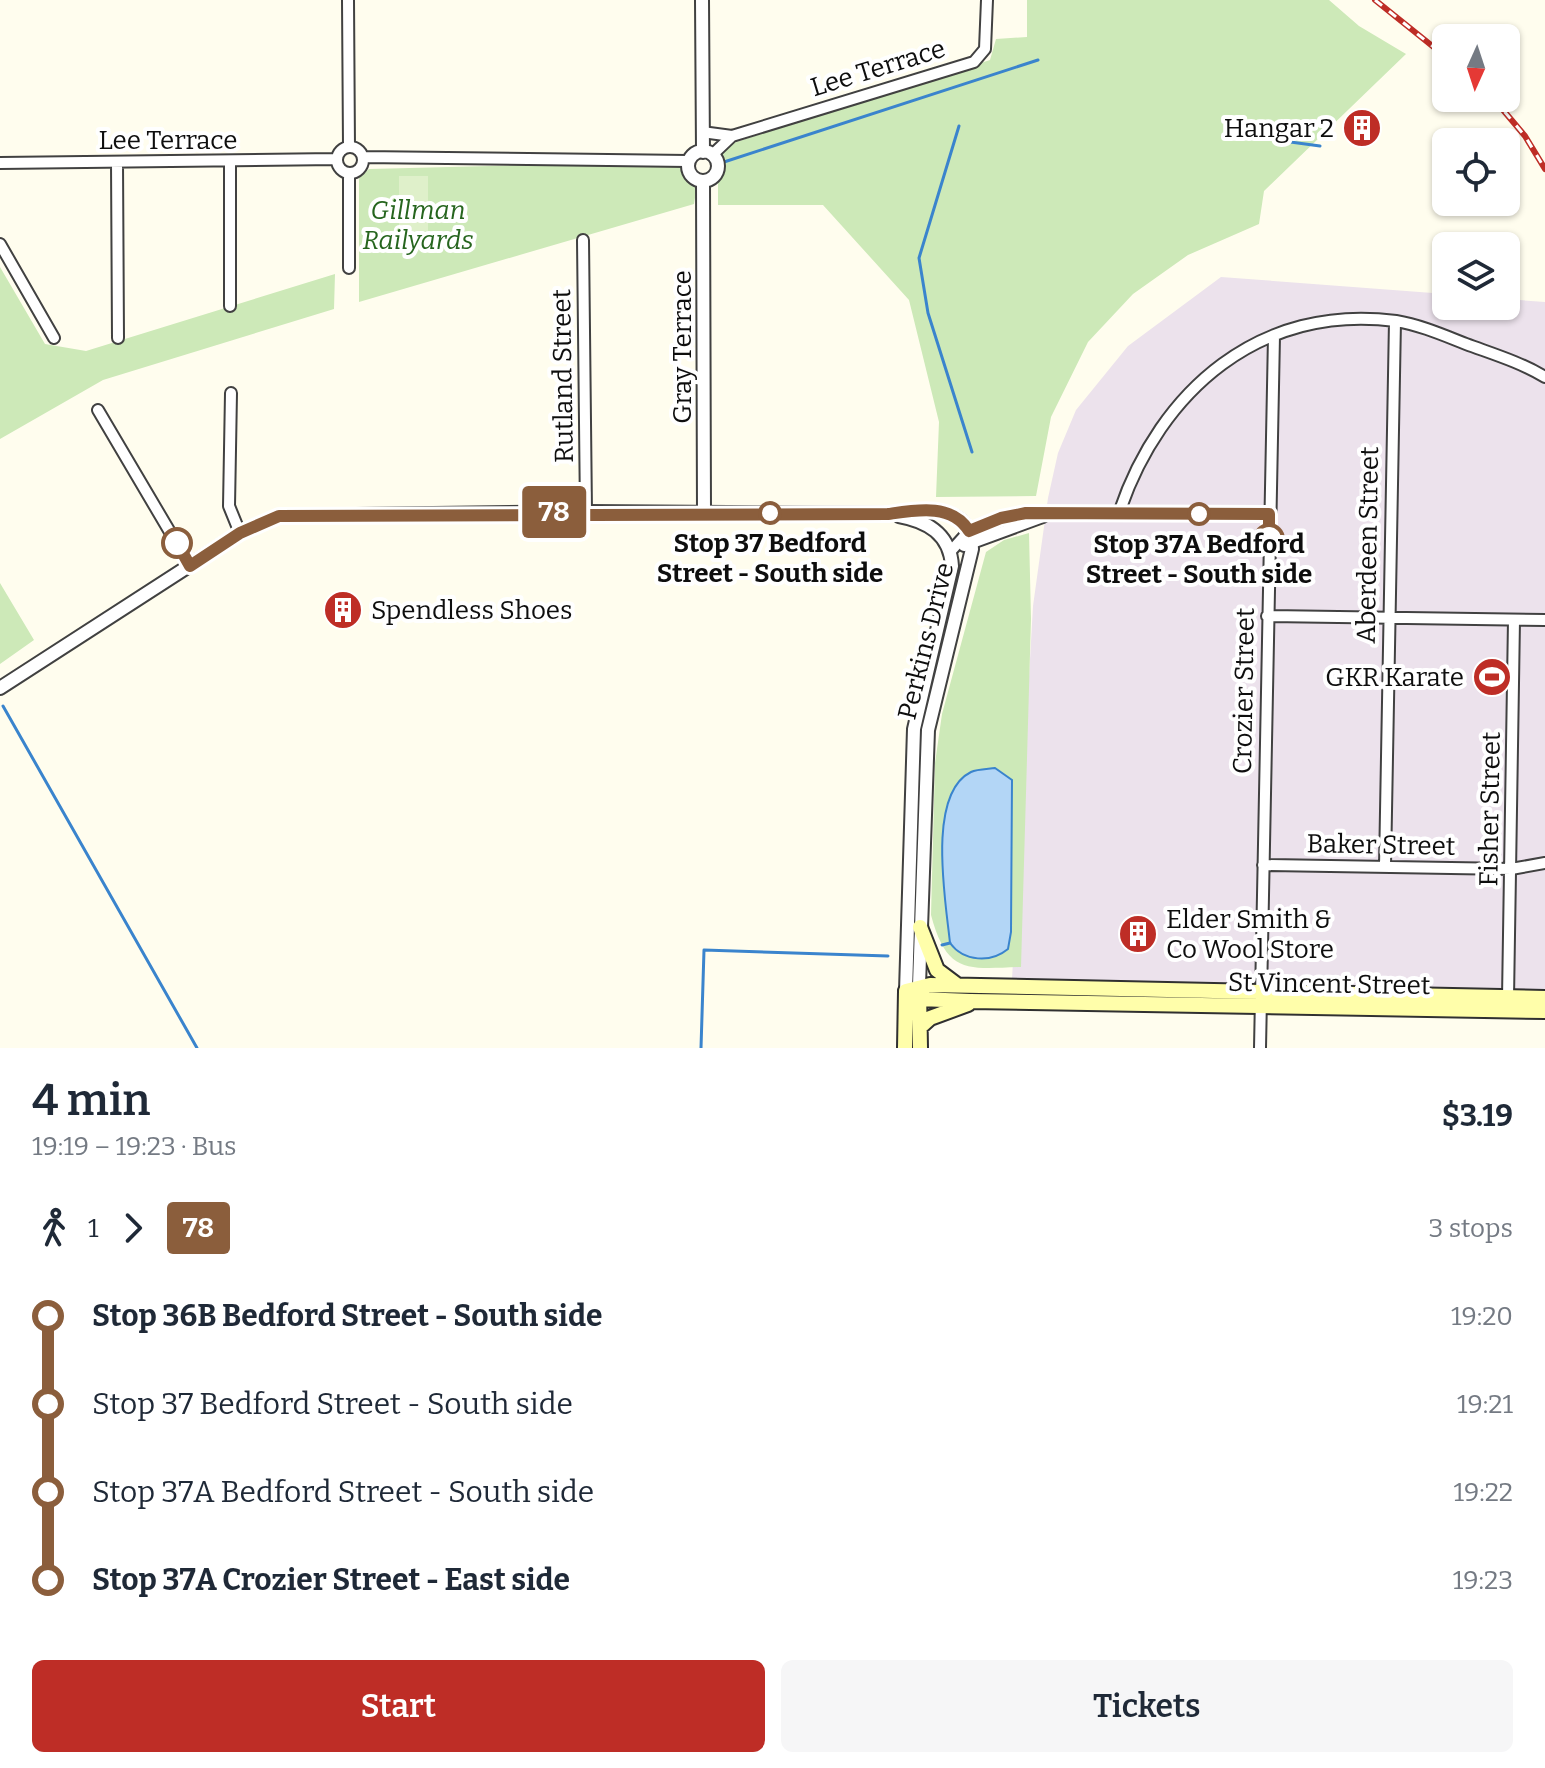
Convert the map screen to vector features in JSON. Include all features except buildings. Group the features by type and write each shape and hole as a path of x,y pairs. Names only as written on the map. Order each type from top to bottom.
{"main road":[{"path":"920,927 937,970 968,994 966,1005 930,1018 920,1027"},
{"name":"St Vincent Street","path":"915,992 1261,1000 1545,1011"},
{"name":"Perkins Drive","path":"915,992 920,1048"},
{"name":"Perkins Drive","path":"905,1048 915,992"},
{"name":"St Vincent Street","path":"1261,1000 1545,998"}],"street":[{"path":"348,0 349,147"},
{"path":"688,161 692,178 703,181 711,179 717,169 702,132 702,0"},
{"name":"Lee Terrace","path":"708,153 732,136 974,62 985,49 987,0"},
{"name":"Lee Terrace","path":"702,132 732,136"},
{"path":"363,157 360,169 349,173 338,167 336,159 339,152 349,147 356,149 363,157 688,161 708,153"},
{"name":"Lee Terrace","path":"0,163 336,159"},
{"path":"117,162 118,338"},
{"path":"230,162 230,306"},
{"path":"349,173 349,268"},
{"name":"Gray Terrace","path":"703,181 704,513"},
{"name":"Rutland Street","path":"583,240 586,512"},
{"path":"0,244 54,338"},
{"path":"1119,513 1145,450 1173,409 1217,366 1274,336 1327,321 1395,321 1492,353 1545,377"},
{"name":"Aberdeen Street","path":"1385,866 1395,321"},
{"name":"Crozier Street","path":"1260,1048 1274,336"},
{"path":"231,393 229,506 240,533"},
{"path":"98,410 190,566"},
{"path":"0,688 240,533 279,516 586,512 888,514"},
{"name":"Perkins Drive","path":"888,514 946,512 960,519 970,537 929,721 915,992"},
{"name":"Perkins Drive","path":"888,514 925,523 941,535 950,552 950,584 914,729 915,992"},
{"path":"950,552 970,537 1014,514 1269,514"},
{"path":"1267,616 1545,620"},
{"name":"Fisher Street","path":"1508,998 1514,620"},
{"name":"Baker Street","path":"1263,865 1511,869 1545,863"}],"shaded area":[{"path":"1221,277 1432,293 1432,320 1520,320 1520,300 1545,302 1545,991 1012,979 1033,606 1048,498 1058,453 1076,410 1128,346"}],"green space":[{"path":"1027,0 1329,0 1359,26 1406,54 1264,191 1259,224 1188,255 1133,294 1088,342 1051,417 1036,496 936,497 939,422 909,300 823,205 718,205 718,148 990,60 996,39 1027,37"},
{"name":"Gillman Railyards","path":"683,161 697,185 694,204 359,302 359,178 369,169"},
{"path":"399,176 428,176 428,231 399,232"},
{"path":"0,267 45,344 86,351 335,274 334,309 103,380 0,439"},
{"path":"1029,533 1031,619 1021,967 973,967 952,958 937,934 931,915 935,763 942,714 986,552 1004,540"},
{"path":"0,583 34,640 0,664"}],"water":[{"path":"995,768 1012,780 1011,932 1008,949 994,957 978,958 963,954 950,943 943,877 944,825 948,802 957,784 971,772"}],"waterway":[{"path":"724,162 1038,60"},
{"path":"959,126 919,258 928,313 972,452"},
{"path":"1283,141 1320,146"},
{"path":"3,706 197,1048"},
{"path":"942,945 950,943"},
{"path":"701,1048 704,950 888,956"}],"railway":[{"path":"1375,0 1432,46"},
{"path":"1505,112 1525,136 1545,169"}],"bus line":[{"name":"78","path":"177,543 190,566 264,520 292,515 586,512 888,514 919,510 951,514 969,531 1001,518 1026,513 1269,514 1269,539"}],"place":[{"name":"Hangar 2","path":"1362,128"},
{"name":"Stop 37 Bedford Street - South side","path":"770,513"},
{"name":"Stop 37A Bedford Street - South side","path":"1199,514"},
{"name":"Spendless Shoes","path":"343,610"},
{"name":"GKR Karate","path":"1492,677"},
{"name":"Elder Smith & Co Wool Store","path":"1138,934"}]}
